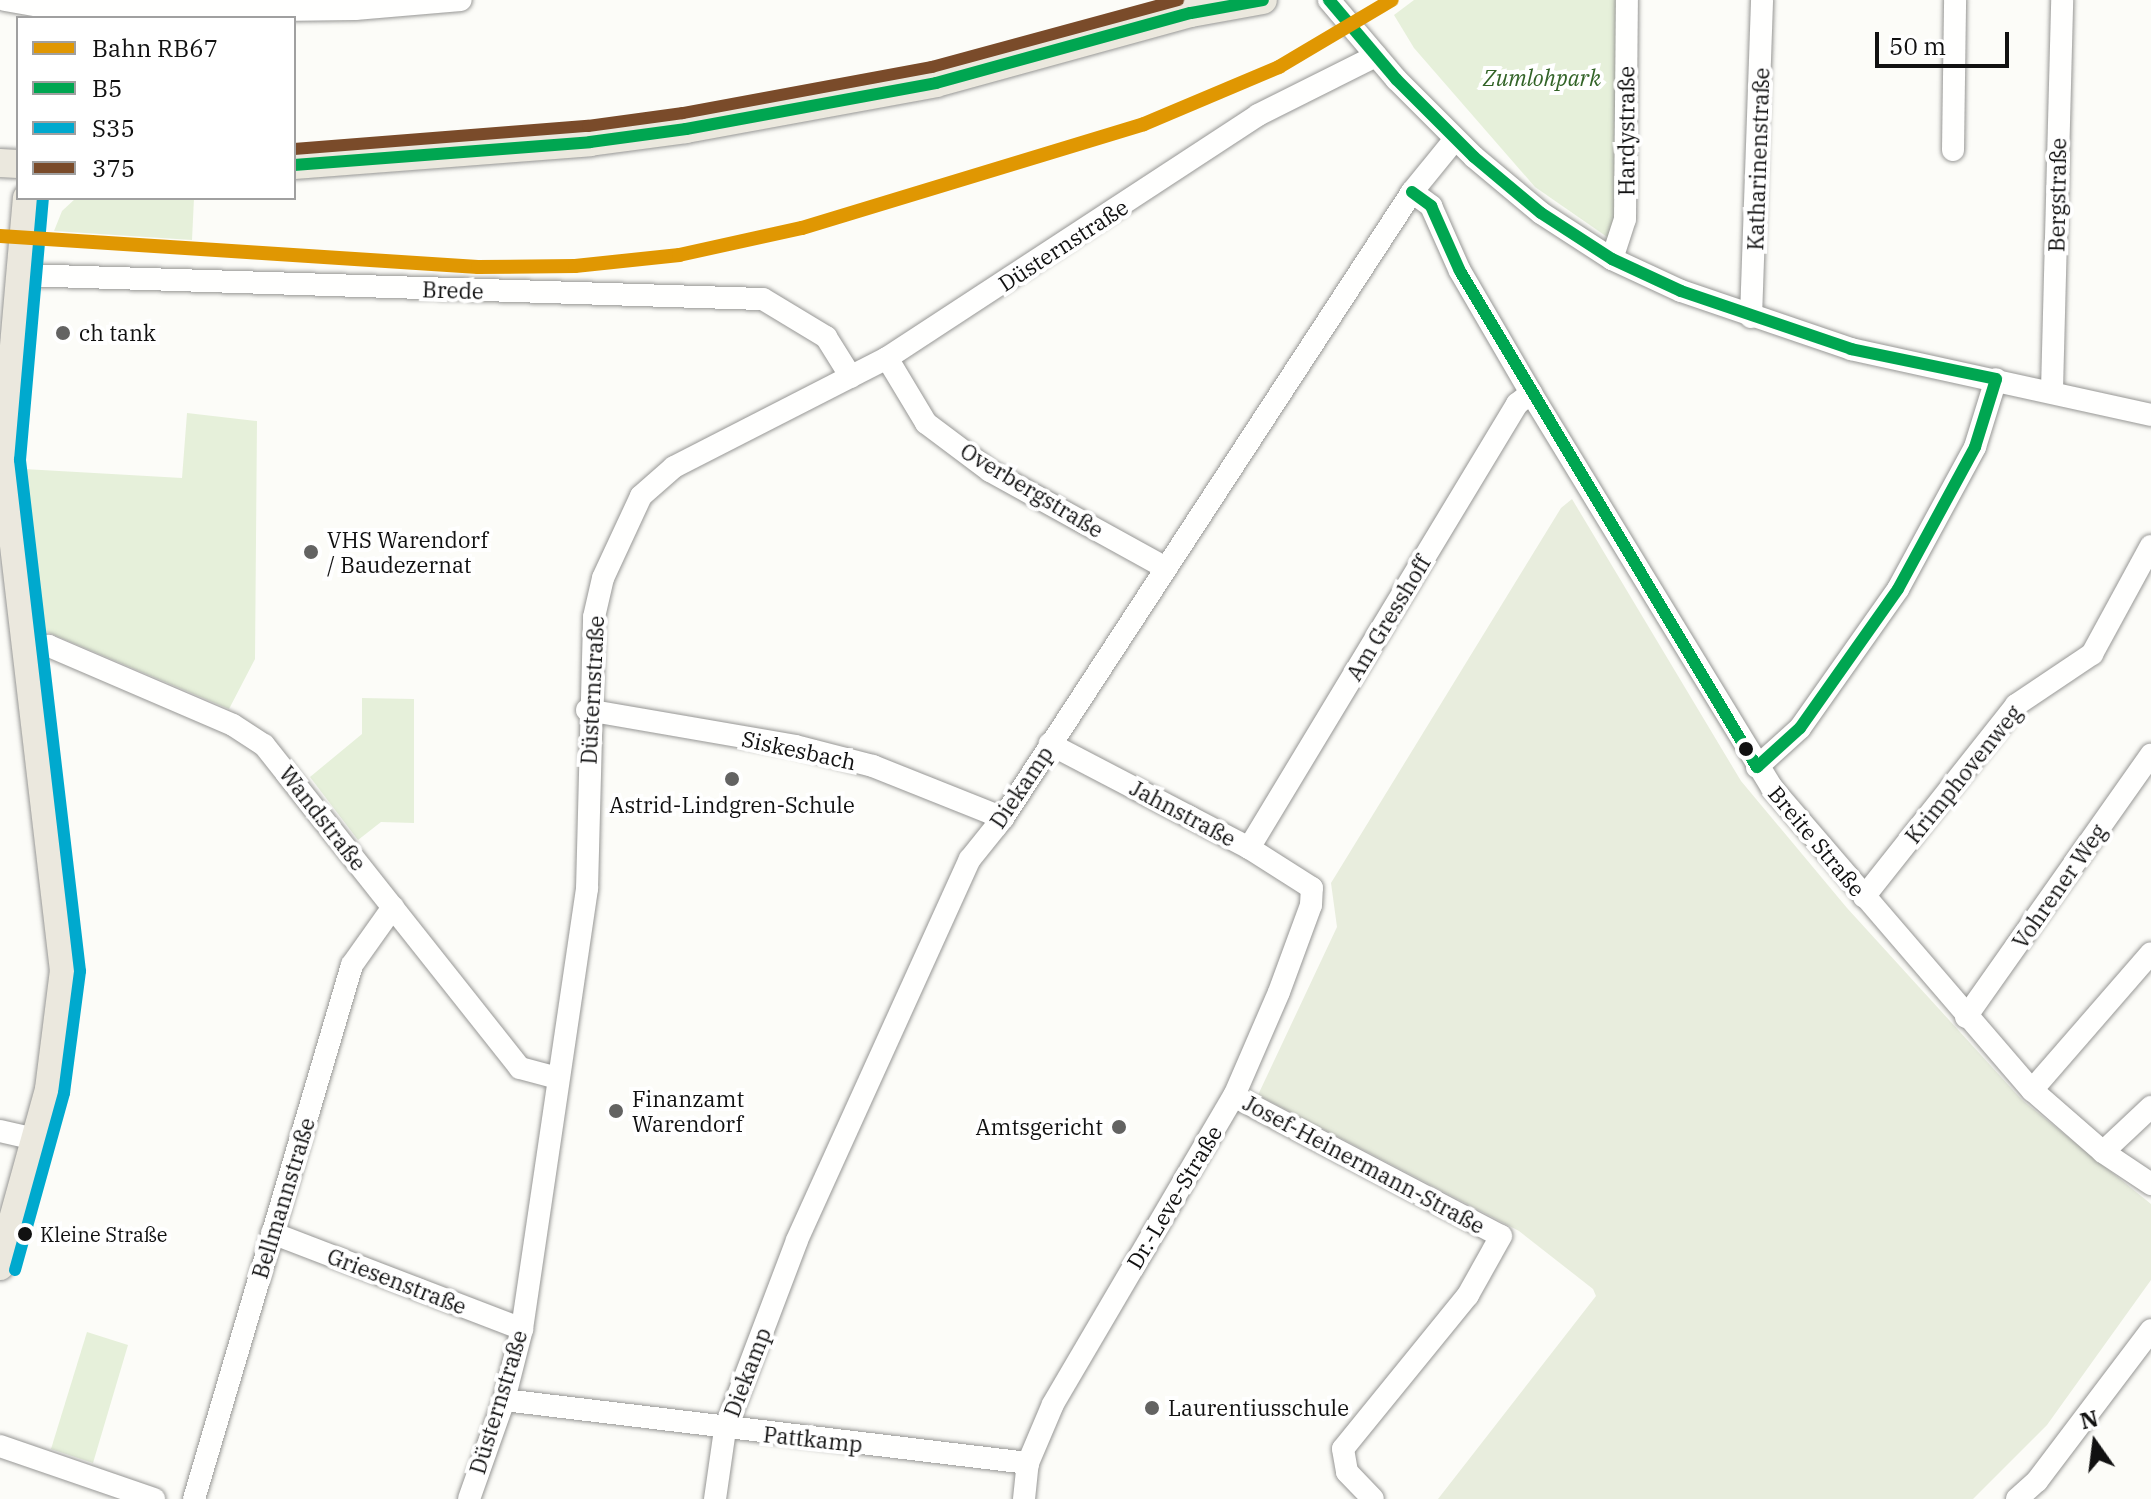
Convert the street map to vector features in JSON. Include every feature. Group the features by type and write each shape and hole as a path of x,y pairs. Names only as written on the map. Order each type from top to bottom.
{"main road":[{"path":"1191,13 1220,0"},
{"path":"296,165 590,142 686,129 936,83 1191,13 1263,0"},
{"path":"0,1266 49,1089 64,971 7,513 3,394 22,275 27,200"}],"street":[{"path":"5,0 43,8 243,5 355,9 461,0"},
{"path":"1329,0 1376,56 1455,139 1541,213 1612,259 1751,317 1851,349 2052,390 2151,415"},
{"path":"1340,0 1417,97"},
{"name":"Hardystraße","path":"1612,259 1625,219 1627,0"},
{"name":"Katharinenstraße","path":"1751,317 1762,0"},
{"path":"1953,150 1955,0"},
{"name":"Bergstraße","path":"2052,390 2062,0"},
{"name":"Düsternstraße","path":"469,1499 504,1400 522,1329 587,889 587,710 592,631 603,578 641,496 674,467 887,358 1058,251 1258,115 1376,56"},
{"name":"Diekamp","path":"715,1499 725,1430 797,1240 889,1031 970,859 1003,818 1164,567 1412,192 1455,139"},
{"name":"Breite Straße","path":"1412,192 1431,206 1460,271 1757,767 1966,1017 2032,1090 2103,1152 2151,1184"},
{"name":"Brede","path":"22,275 763,299 826,337 851,377"},
{"name":"Overbergstraße","path":"887,358 926,423 990,471 1164,567"},
{"path":"1757,767 1800,728 1898,589 1975,447 1996,379"},
{"name":"Am Gresshoff","path":"1249,848 1517,404 1531,393"},
{"name":"Krimphovenweg","path":"1864,897 2016,705 2092,654 2151,546"},
{"name":"Wandstraße","path":"24,648 49,646 233,725 264,745 520,1068 557,1078"},
{"name":"Siskesbach","path":"587,710 795,746 873,766 1003,818"},
{"name":"Jahnstraße","path":"1050,744 1249,848 1312,888"},
{"name":"Vohrener Weg","path":"1966,1017 2151,755"},
{"name":"Dr.-Leve-Straße","path":"1024,1499 1028,1463 1053,1404 1234,1096 1279,992 1311,905 1312,888"},
{"name":"Bellmannstraße","path":"194,1499 352,965 393,907"},
{"path":"2032,1090 2151,953"},
{"name":"Josef-Heinermann-Straße","path":"1234,1096 1501,1236 1468,1295 1343,1449 1347,1472 1373,1499"},
{"path":"2103,1152 2151,1107"},
{"path":"0,1131 36,1139"},
{"name":"Griesenstraße","path":"272,1233 522,1329"},
{"path":"2017,1499 2037,1481 2151,1330"},
{"name":"Pattkamp","path":"504,1400 725,1430 1028,1463"},
{"path":"0,1446 154,1499"}],"green space":[{"name":"Zumlohpark","path":"1414,0 1620,0 1621,218 1610,239 1535,187 1414,48 1394,15"},
{"path":"74,200 194,200 192,240 54,231 62,211"},
{"path":"187,413 257,421 255,659 229,709 40,629 27,541 24,469 182,478"},
{"path":"1572,499 1741,781 1847,908 2022,1100 2151,1204 2151,1280 2047,1425 1973,1499 1438,1499 1596,1296 1593,1289 1519,1231 1258,1095 1337,927 1331,883 1561,508"},
{"path":"362,698 414,699 414,823 381,822 358,840 310,777 362,734"},
{"path":"87,1332 128,1345 93,1463 51,1449"}],"rail line":[{"name":"RB67","path":"0,236 478,267 575,266 679,255 802,228 1144,124 1279,67 1392,0"}],"transit line":[{"name":"375","path":"296,149 588,126 683,113 932,67 1178,0"},
{"name":"B5","path":"296,165 590,142 686,129 936,83 1191,13 1263,0"},
{"name":"B5","path":"1329,0 1396,79 1474,157 1541,213 1612,259 1681,291 1851,349 1996,379"},
{"name":"B5","path":"1412,192 1431,206 1460,271 1757,767"},
{"name":"S35","path":"15,1270 64,1093 80,971 20,460 43,200"},
{"name":"B5","path":"1757,767 1800,728 1898,589 1975,447 1996,379"}],"place":[{"name":"ch tank","path":"63,333"},
{"name":"VHS Warendorf / Baudezernat","path":"311,552"},
{"name":"Astrid-Lindgren-Schule","path":"732,779"},
{"name":"Finanzamt Warendorf","path":"616,1111"},
{"name":"Amtsgericht","path":"1119,1127"},
{"name":"Kleine Straße","path":"25,1234"},
{"name":"Laurentiusschule","path":"1152,1408"}]}
